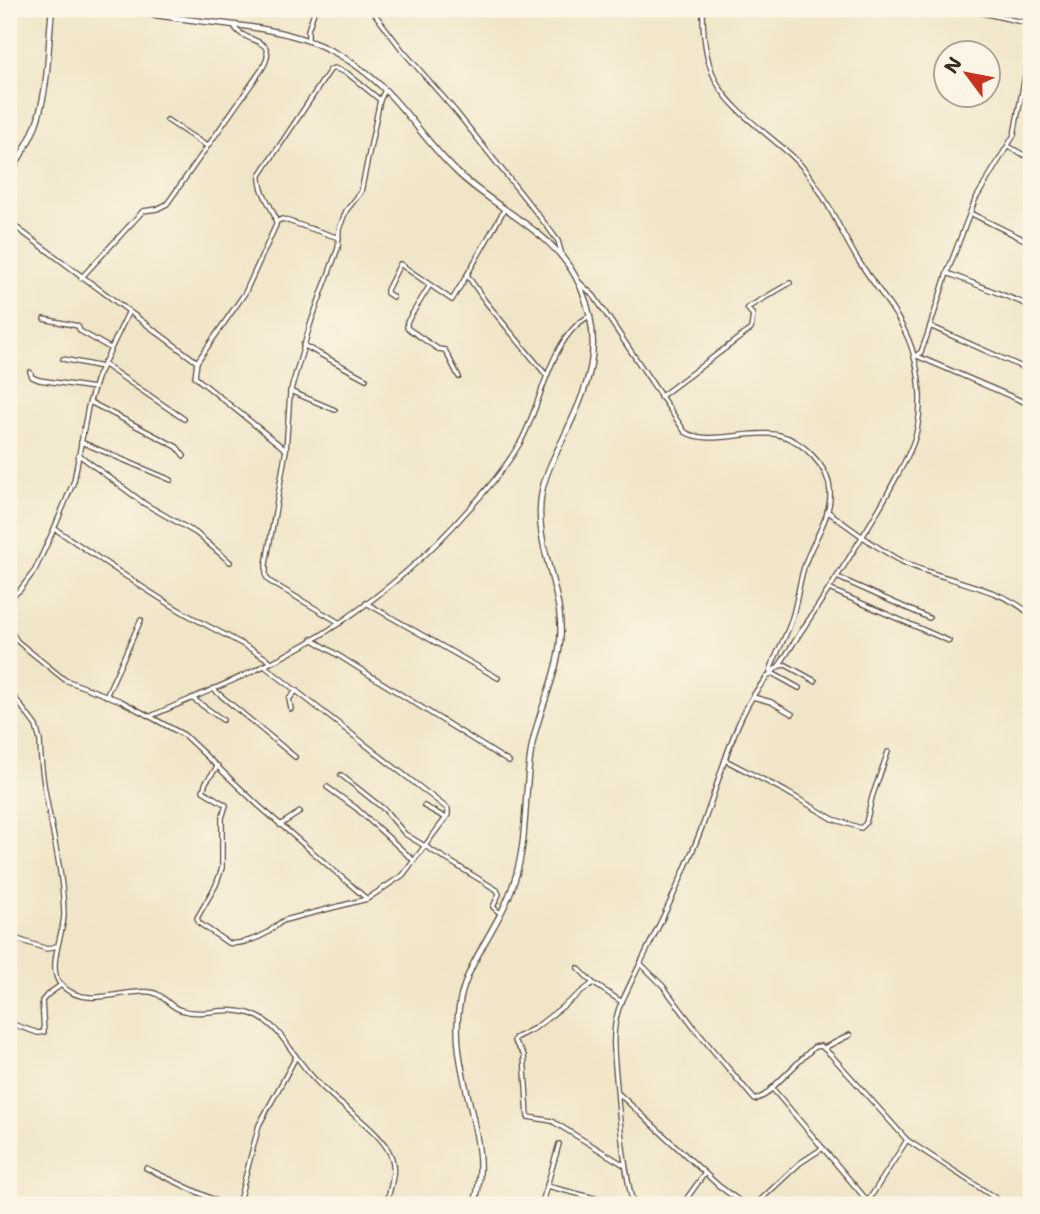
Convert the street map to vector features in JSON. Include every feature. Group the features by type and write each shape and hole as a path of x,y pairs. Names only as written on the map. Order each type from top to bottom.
{"main road":[{"path":"9,174 35,128 40,113 52,9"},
{"path":"109,9 282,31 307,40 360,68 385,90 456,172 537,232 562,255 579,282 591,315 594,340 590,375 551,464 540,505 541,542 559,607 560,646 532,743 521,859 501,914 465,985 457,1028 464,1088 481,1157 475,1202"},
{"path":"9,249 9,288"}],"street":[{"path":"307,40 315,9"},
{"path":"371,9 550,230 558,241 562,255"},
{"path":"703,9 704,50 712,75 738,112 811,176 857,259 903,327 916,356 919,421 915,438 864,537 779,666 770,672"},
{"path":"795,9 822,14"},
{"path":"965,9 1031,24"},
{"path":"81,278 143,211 167,204 254,81 267,57 261,42 240,34 234,25"},
{"path":"916,356 922,349 975,200 1014,135 1031,43"},
{"path":"286,450 195,377 197,362 245,293 265,253 276,222 260,184 260,175 330,71 334,68 347,74 380,100"},
{"path":"340,623 274,584 266,576 266,564 286,450 290,391 303,345 338,248 339,229 345,211 361,192 380,100 385,90"},
{"path":"1022,94 1031,99"},
{"path":"167,120 207,146"},
{"path":"1008,146 1031,159"},
{"path":"393,297 387,293 387,289 400,264 452,300 505,209"},
{"path":"970,213 1031,243"},
{"path":"276,222 282,219 339,238"},
{"path":"9,222 197,362"},
{"path":"947,273 1031,306"},
{"path":"467,275 547,376"},
{"path":"579,282 594,296 685,432 706,439 733,434 780,435 795,441 814,458 827,477 831,489 827,511 806,561 792,619 770,672 753,697 725,760 702,828 661,924 614,1021 624,1165 633,1205"},
{"path":"660,397 751,329 753,315 747,308 790,283"},
{"path":"430,285 407,322 407,328 438,349 445,350 459,377"},
{"path":"9,598 20,590 35,570 54,529 74,481 89,402 102,365 128,313"},
{"path":"151,716 263,665 340,623 440,540 498,475 521,442 559,351 580,320 591,315"},
{"path":"44,319 78,326 80,331 110,348"},
{"path":"930,326 1031,371"},
{"path":"303,345 366,379"},
{"path":"916,356 1031,405"},
{"path":"63,359 102,365 184,419"},
{"path":"30,373 38,380 94,388"},
{"path":"290,391 335,410"},
{"path":"89,402 177,447 184,456"},
{"path":"81,442 171,480"},
{"path":"79,455 145,504 196,533 230,562"},
{"path":"827,511 877,547 904,562 1004,597 1031,616"},
{"path":"54,529 187,615 240,645 254,649 270,661"},
{"path":"837,577 929,618"},
{"path":"829,589 949,641"},
{"path":"366,604 498,678"},
{"path":"106,696 141,620"},
{"path":"9,628 17,641 57,674 151,716 184,735 280,825 367,899"},
{"path":"312,639 509,762"},
{"path":"218,766 203,791 226,805 222,818 223,861 216,885 205,906 197,914 199,923 228,943 234,944 265,934 277,923 285,920 367,899 399,879 449,813 448,809 263,665"},
{"path":"779,666 786,665 815,681"},
{"path":"770,672 799,688"},
{"path":"213,689 295,758"},
{"path":"9,690 36,726 40,741 62,891 64,918 57,945 56,969 61,985 93,998 149,991 160,995 179,1010 236,1010 253,1014 278,1032 318,1084 362,1121 386,1146 391,1154 393,1171 386,1205"},
{"path":"291,709 289,699 297,690"},
{"path":"753,697 771,702 792,714"},
{"path":"192,698 223,720"},
{"path":"725,760 785,790 833,819 861,828 866,823 888,752"},
{"path":"341,775 385,810 405,834 497,890 499,894 493,907 501,914"},
{"path":"327,787 356,808 413,860"},
{"path":"424,806 446,818"},
{"path":"280,825 300,812"},
{"path":"11,937 47,949 57,945"},
{"path":"640,964 663,986 700,1035 753,1098 758,1100 814,1047 824,1048 850,1035"},
{"path":"578,968 593,983 622,1002"},
{"path":"593,983 514,1041 524,1055 528,1117 552,1121 624,1165"},
{"path":"15,1025 38,1033 44,1032 42,1001 61,985"},
{"path":"824,1048 907,1140 1006,1205"},
{"path":"237,1205 259,1125 296,1057"},
{"path":"772,1088 870,1203 907,1140"},
{"path":"617,1092 745,1205"},
{"path":"542,1203 559,1144"},
{"path":"755,1205 800,1163 823,1148"},
{"path":"146,1168 225,1205"},
{"path":"681,1205 705,1172"},
{"path":"547,1186 622,1205"},
{"path":"460,1205 475,1202"}]}
